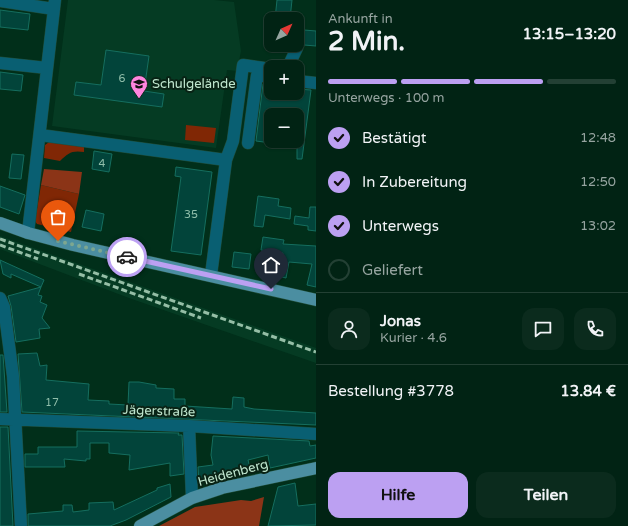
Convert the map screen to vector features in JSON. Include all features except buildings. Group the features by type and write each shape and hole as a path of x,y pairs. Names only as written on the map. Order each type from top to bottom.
{"main road":[{"path":"0,223 28,233 316,300"},
{"name":"Heidenberg","path":"140,526 192,498 222,488 316,468"}],"street":[{"path":"0,1 55,4 28,233"},
{"path":"0,63 47,68"},
{"path":"211,275 226,160 233,141 243,65 264,68"},
{"path":"248,143 257,75 264,76"},
{"path":"304,82 316,83"},
{"path":"40,135 226,160"},
{"path":"0,298 4,307 4,332 16,419 21,526"},
{"name":"Jägerstraße","path":"0,419 189,426 316,434"},
{"path":"189,426 192,498"}],"shaded area":[{"name":"Schulgelände","path":"68,0 214,0 234,2 241,51 237,71 227,70 216,148 52,126"},
{"path":"186,125 216,128 214,143 185,140"},
{"path":"52,140 84,145 84,152 76,151 70,153 60,161 44,158 45,145"},
{"path":"44,169 82,172 79,194 41,185"},
{"path":"41,185 79,194 71,232 37,224 35,221"},
{"path":"0,236 316,348 316,363 129,298 0,249"},
{"path":"264,497 259,526 159,526 195,507 241,500 251,501"}],"railway":[{"path":"0,239 316,352"},
{"path":"0,245 38,259"},
{"path":"79,274 201,318"}],"way so far":[{"path":"58,241 127,257"}],"place":[{"name":"Schulgelände","path":"139,99"}],"route":[{"path":"127,257 271,289"}]}
